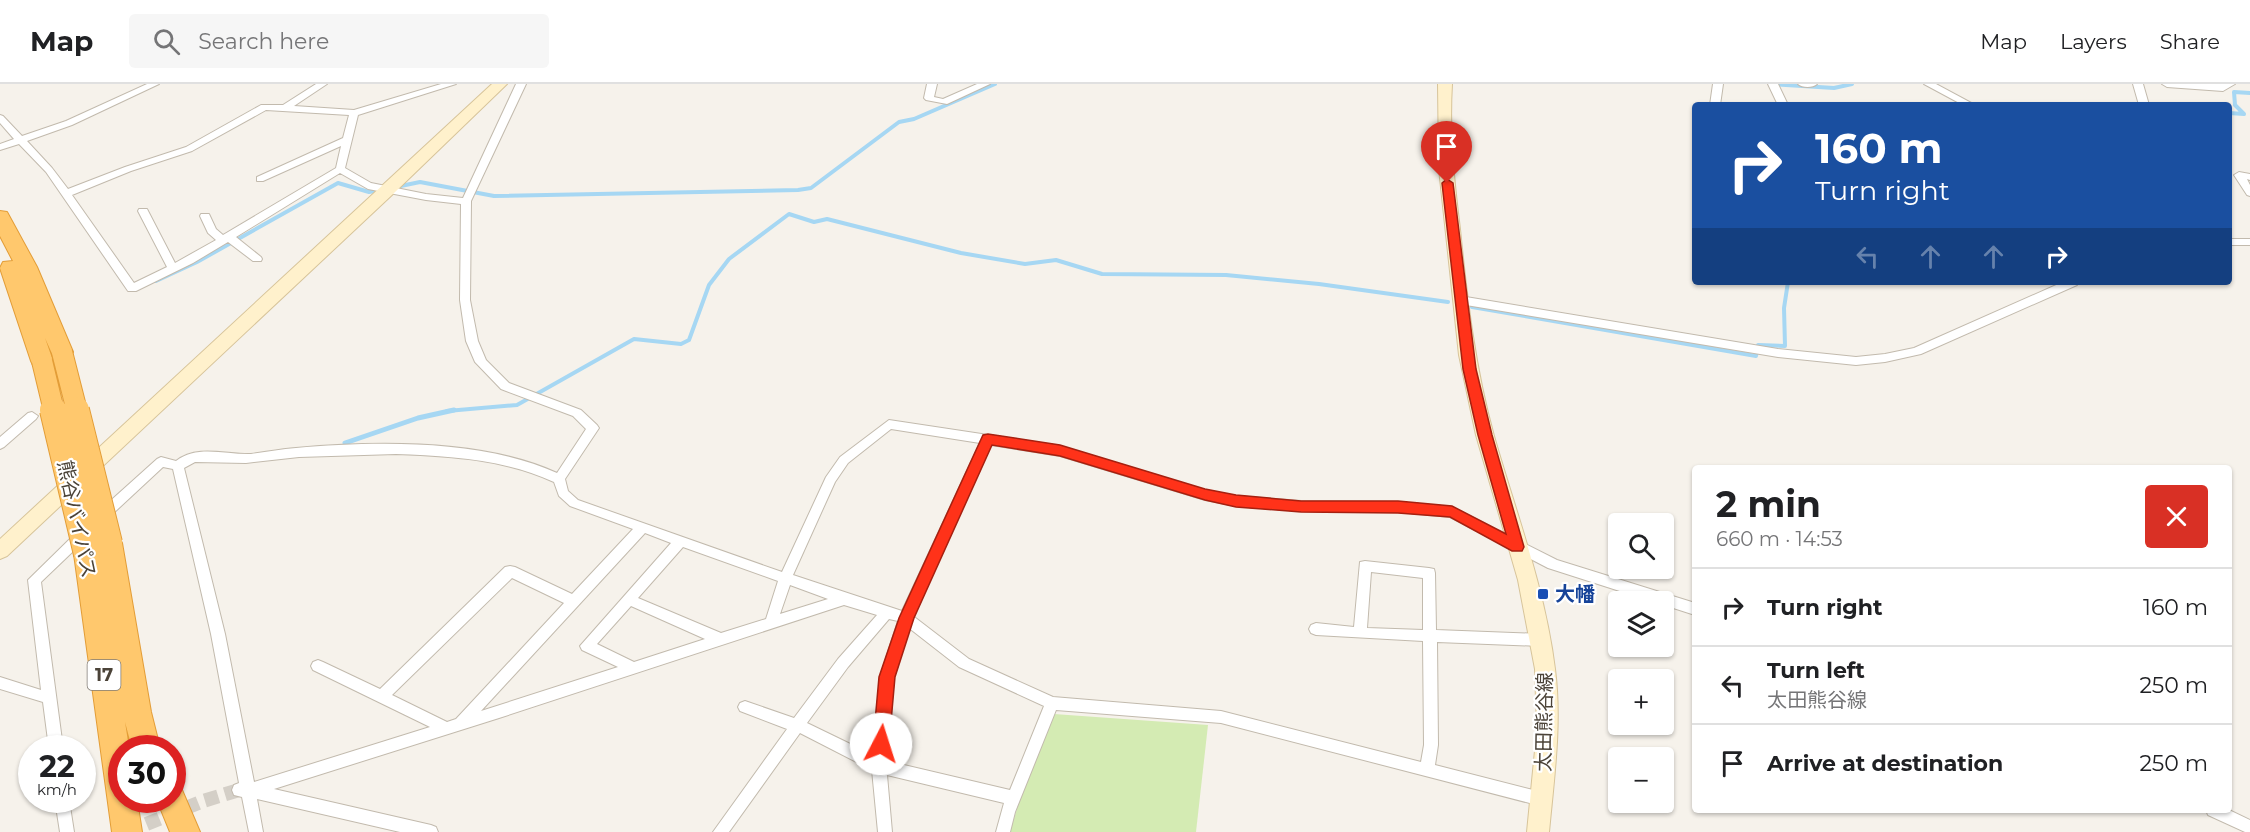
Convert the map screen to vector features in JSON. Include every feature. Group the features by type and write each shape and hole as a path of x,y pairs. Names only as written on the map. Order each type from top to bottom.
{"highway":[{"name":"17","path":"0,199 4,206 3,234"},
{"name":"熊谷バイパス","path":"3,234 13,272 52,357 143,735"},
{"name":"熊谷バイパス","path":"98,548 125,818"},
{"name":"17","path":"137,712 147,735"},
{"path":"162,813 167,832"},
{"path":"177,813 185,832"}],"main road":[{"path":"0,551 384,189 500,84"},
{"name":"太田熊谷線","path":"1444,84 1443,144 1460,300 1474,394 1541,640 1548,699 1538,832"}],"street":[{"path":"0,147 69,123 154,84"},
{"path":"285,108 322,84"},
{"path":"67,193 128,169 189,149 264,107 354,113 451,84"},
{"path":"521,84 467,199 465,300 472,341 481,362 492,375 505,386 577,413 593,428 559,479"},
{"path":"932,84 929,98 944,102 986,84"},
{"path":"1444,84 1452,84"},
{"path":"1715,102 1718,84"},
{"path":"1773,84 1782,102"},
{"path":"1803,84 1812,84"},
{"path":"1929,84 1964,102"},
{"path":"2138,84 2143,102"},
{"path":"2167,84 2223,88 2230,84"},
{"path":"0,118 49,170 67,193 132,288 173,269 340,169 354,113"},
{"path":"260,179 347,140"},
{"path":"340,169 368,186 426,197 467,199"},
{"path":"2250,177 2239,175 2250,193"},
{"path":"143,212 173,269"},
{"path":"205,216 212,231 257,259"},
{"path":"2232,242 2250,242"},
{"path":"1460,300 1766,351 1856,361 1917,351 2066,285"},
{"path":"0,444 32,416"},
{"path":"771,623 785,579 830,480 844,460 889,424 1060,450 1205,495 1236,501 1301,506 1398,507 1452,512 1552,564 1692,608"},
{"path":"885,832 879,766 887,677 906,618 988,439"},
{"path":"54,735 34,580 161,462 178,466 189,458 252,459 298,452 391,449 472,454 504,460 549,473 559,479 563,493 574,503 785,579 906,618 964,663 1052,703 1221,717 1541,799"},
{"path":"178,466 218,634 244,790 256,832"},
{"path":"453,726 642,528"},
{"path":"632,667 587,646 680,542"},
{"path":"1360,633 1365,566 1429,573 1431,745 1426,770"},
{"path":"381,697 510,571 574,601"},
{"path":"628,598 722,640"},
{"path":"244,790 453,726 844,599"},
{"path":"720,832 799,727 843,663 887,612"},
{"path":"1316,630 1541,640"},
{"path":"318,666 381,697 453,726"},
{"path":"0,683 49,698"},
{"path":"1003,832 1052,703"},
{"path":"745,707 799,727 879,766 1014,798"},
{"path":"244,790 431,832"},
{"path":"64,813 66,832"},
{"path":"2220,813 2250,827"}],"green space":[{"path":"1054,714 1208,725 1196,832 1010,832 1018,805"}],"waterway":[{"path":"396,187 420,182 494,196 811,188 899,122 914,119 995,84"},
{"path":"1770,84 1834,88 1852,84"},
{"path":"2232,113 2244,114 2235,105 2234,92 2250,93"},
{"path":"156,281 197,262 338,183 369,192 382,190"},
{"path":"451,411 517,405 634,339 681,344 689,340 709,285 729,259 789,214 814,222 827,219 961,253 1025,264 1056,260 1102,274 1226,275 1319,284 1448,302"},
{"path":"1472,307 1756,356 1758,345 1785,346 1784,308 1788,285"},
{"path":"447,411 451,411"},
{"path":"345,443 418,418 451,411"}],"tunnel":[{"path":"127,832 203,801 239,790"}],"place":[{"name":"大幡","path":"1543,594"}],"route":[{"path":"881,744 887,677 906,618 988,439 1060,450 1205,495 1236,501 1301,506 1398,507 1452,512 1517,547 1469,369 1447,183"}]}
